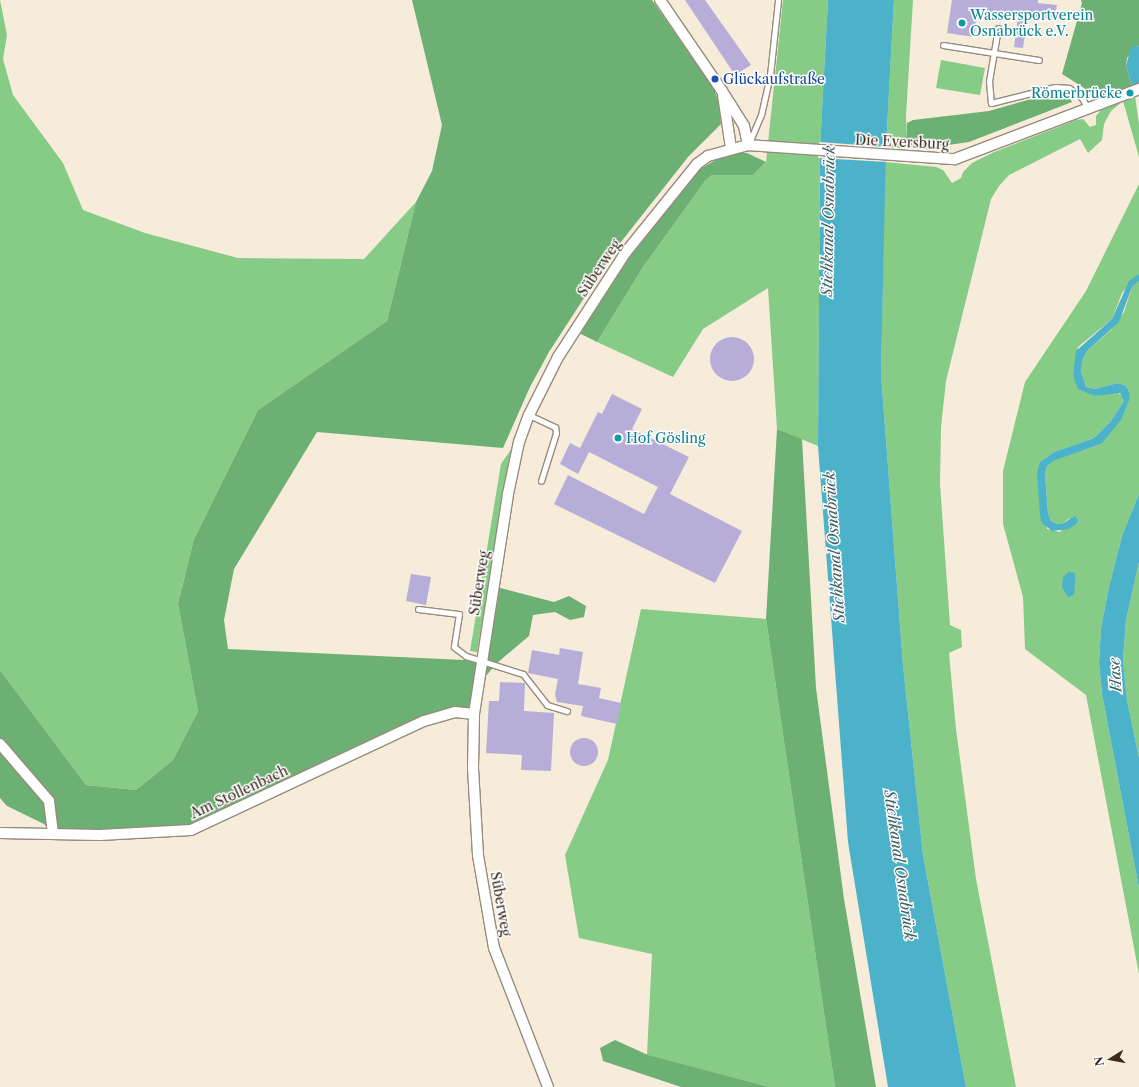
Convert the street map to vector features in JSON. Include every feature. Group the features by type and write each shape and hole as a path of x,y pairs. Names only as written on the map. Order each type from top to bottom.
{"street":[{"path":"660,0 744,126 748,145"},
{"name":"Die Eversburg","path":"748,145 777,149 955,159 1139,89"},
{"path":"722,91 731,148"},
{"name":"Süberweg","path":"548,1087 494,948 485,907 475,812 474,714 508,494 518,442 529,415 558,357 626,252 697,164 708,156 731,148 748,145"},
{"name":"Am Stollenbach","path":"0,832 110,835 191,830 424,721 455,712 474,714"},
{"path":"0,744 49,801 53,833"}],"lane":[{"path":"748,145 761,115 770,75 778,0"},
{"path":"998,28 989,81 991,102 1055,87 1069,88 1080,95 1088,109"},
{"path":"943,45 1039,60"},
{"path":"529,415 555,427 556,433 541,482"},
{"path":"418,609 459,614 454,647 466,656 482,659 523,674 547,705 567,711"}],"green space":[{"path":"0,0 7,35 3,59 13,95 63,163 83,210 145,233 238,258 364,259 416,202 387,321 258,410 194,539 178,604 198,711 173,760 136,790 86,785 0,670"},
{"path":"412,0 652,0 714,89 719,102 721,124 688,157 617,247 549,352 530,387 503,448 317,432 234,569 224,620 228,649 464,660 482,659 493,586 554,602 569,596 586,606 584,617 570,620 555,612 533,615 529,636 497,663 479,684 474,714 455,712 191,830 53,833 44,824 7,806 0,798 0,670 86,785 136,790 173,760 198,711 178,604 194,539 258,410 387,321 416,202 432,171 442,125"},
{"path":"783,0 828,0 820,148 818,446 777,429 768,288 703,329 673,377 597,342 643,267 705,181 712,175 753,175 766,162"},
{"path":"894,0 913,0 906,115 907,138 911,145 920,149 886,147"},
{"path":"1081,0 1139,0 1139,47 1136,45 1127,58 1126,66 1132,87 1100,98 1062,74 1082,3"},
{"path":"941,60 985,68 980,95 936,88"},
{"path":"1049,94 1062,94 1070,97 1072,102 969,142 920,149 911,145 907,138 907,123 913,120 989,111"},
{"path":"1135,96 1139,124 1139,157 1123,101 1111,111 1104,124 1102,140 1088,153 1080,139 1009,175 999,186 991,199 946,381 941,427 940,484 950,625 961,630 962,647 949,653 956,729 976,879 1016,1087 966,1087 923,855 903,665 881,374 885,162 936,167 943,170 952,183 961,178 963,172 972,163 992,153 1076,120 1083,119 1090,127 1096,125 1096,116 1101,110"},
{"path":"736,153 747,153 766,162 753,175 712,175 705,181 643,267 597,342 579,333 630,257 700,169 721,157"},
{"path":"1139,184 1139,274 1122,293 1112,319 1078,347 1073,375 1095,396 1116,392 1123,396 1124,401 1111,421 1094,438 1054,452 1040,462 1047,529 1060,532 1070,517 1064,523 1057,524 1051,521 1048,513 1045,474 1047,466 1052,461 1101,444 1130,393 1126,386 1118,383 1094,389 1086,387 1081,371 1083,359 1087,351 1112,329 1124,312 1132,287 1139,281 1139,494 1122,536 1109,587 1101,628 1099,663 1102,694 1139,888 1139,974 1086,695 1025,649 1023,597 1003,524 1003,471 1025,382 1086,291"},
{"path":"777,429 802,439 816,688 844,899 876,1087 835,1087 766,619"},
{"path":"512,448 477,652 470,651 501,464"},
{"path":"1139,562 1139,758 1127,700 1123,660 1126,620"},
{"path":"641,609 766,619 835,1087 770,1087 647,1055 652,954 579,938 565,855 608,760"},
{"path":"615,1040 648,1055 770,1087 681,1087 603,1061 600,1048"}],"water":[{"name":"Stichkanal Osnabrück","path":"828,0 894,0 886,147 881,374 903,665 923,855 966,1087 888,1087 848,842 818,446 820,148"},
{"path":"1136,45 1139,47 1139,84 1132,87 1126,66 1131,47"},
{"path":"1139,274 1139,281 1132,287 1119,322 1087,351 1083,359 1081,371 1086,387 1094,389 1118,383 1126,386 1130,393 1129,400 1121,420 1101,444 1053,461 1047,466 1045,474 1048,513 1051,521 1057,524 1064,523 1075,516 1078,520 1076,524 1069,529 1052,531 1042,523 1040,516 1037,473 1040,462 1054,452 1094,438 1111,421 1124,401 1120,393 1095,396 1078,389 1073,375 1076,351 1112,319 1129,281"},
{"name":"Hase","path":"1139,494 1139,562 1126,620 1123,660 1127,700 1139,758 1139,888 1102,694 1099,663 1101,628 1109,587 1122,536"},
{"path":"1069,572 1075,573 1075,582 1074,595 1068,597 1062,587 1063,577"}],"pier":[{"path":"819,142 888,147 887,162 818,158"}],"building":[{"path":"685,0 705,0 751,65 735,75"},
{"path":"952,0 1038,0 1038,3 1057,5 1054,20 1028,16 1023,48 1014,47 1018,16 978,11 974,37 947,33"},
{"path":"728,337 736,337 741,338 748,343 753,350 753,368 748,375 741,380 728,381 720,378 713,371 710,363 710,355 713,347 720,340"},
{"path":"612,394 642,409 632,429 689,457 670,494 742,531 715,583 554,504 568,475 644,514 658,487 589,452 578,474 560,464 570,443 580,448 598,412 602,414"},
{"path":"411,574 431,577 426,605 406,601"},
{"path":"560,648 583,652 578,684 601,688 599,698 621,703 617,724 581,716 583,706 557,702 555,694 558,679 528,673 532,650 559,655"},
{"path":"500,682 525,683 524,711 554,713 551,771 521,770 522,755 486,753 489,701 499,701"},
{"path":"584,738 590,739 594,742 597,746 597,758 594,762 590,765 584,766 578,765 574,762 571,758 570,752 571,746 574,742 578,739"}],"place":[{"name":"Wassersportverein Osnabrück e.V.","path":"962,23"},
{"name":"Glückaufstraße","path":"715,79"},
{"name":"Römerbrücke","path":"1130,93"},
{"name":"Hof Gösling","path":"618,438"}]}
